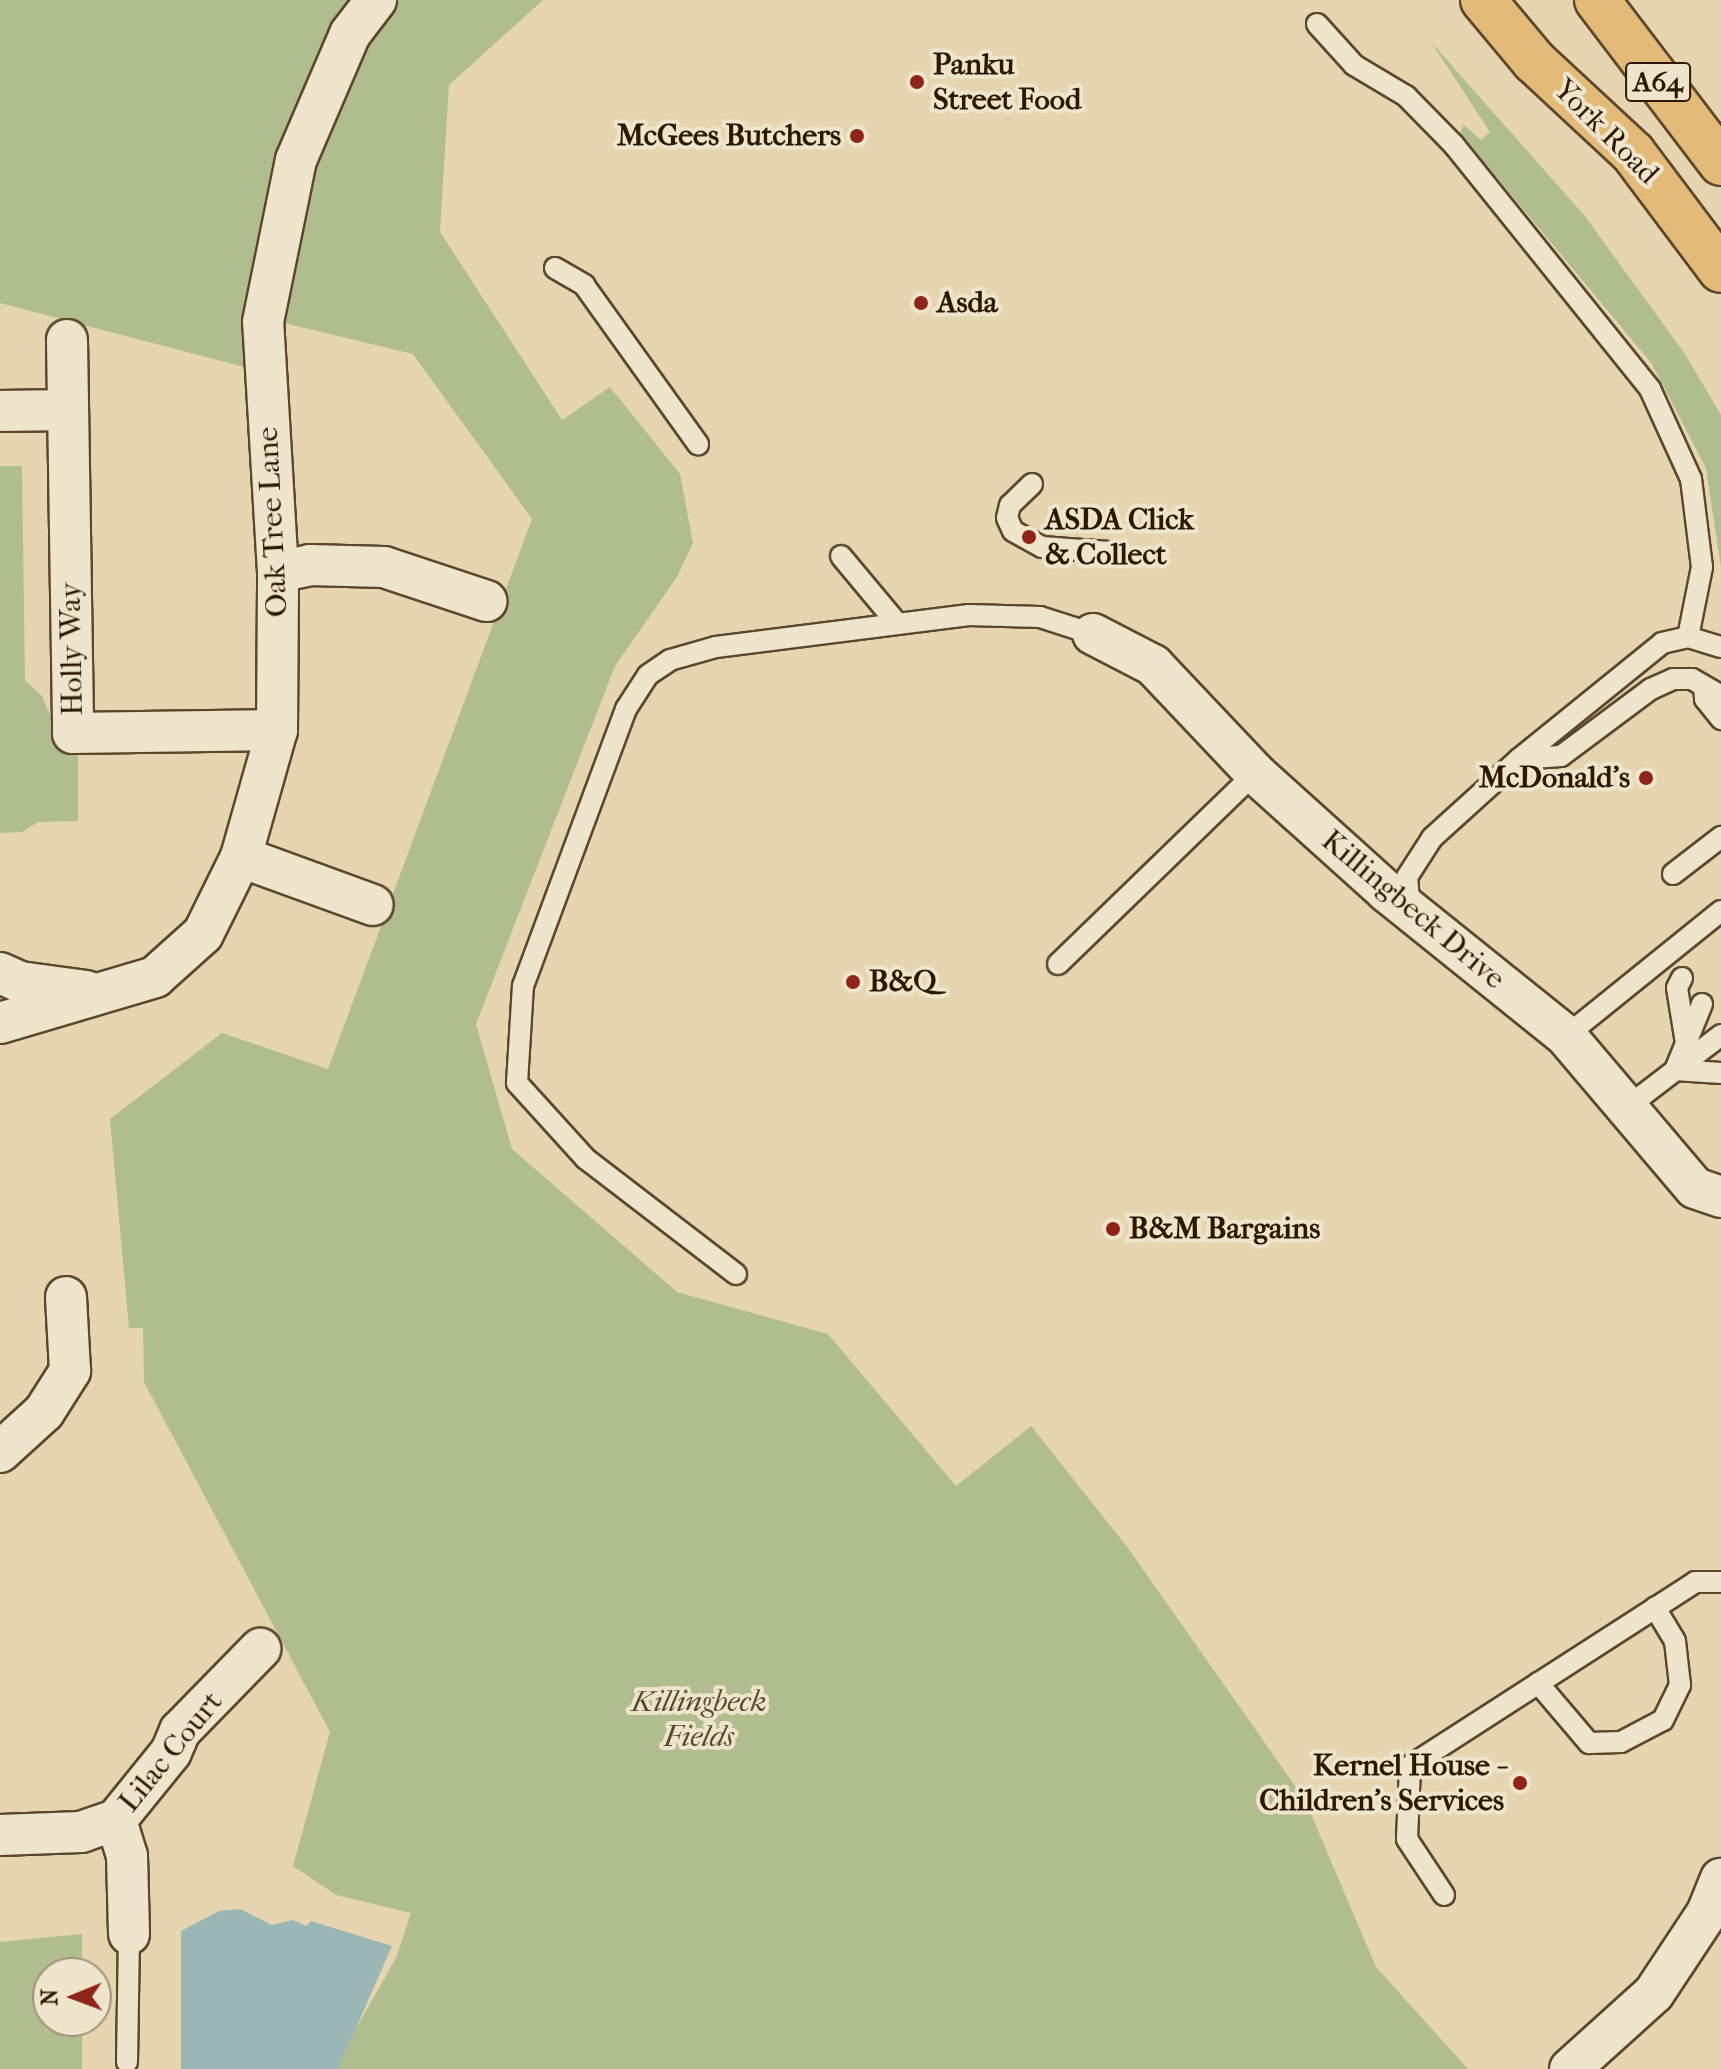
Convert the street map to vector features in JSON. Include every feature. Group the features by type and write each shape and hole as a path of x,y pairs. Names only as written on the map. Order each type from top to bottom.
{"highway":[{"name":"York Road","path":"1483,0 1534,61 1633,153 1721,270"},
{"name":"A64","path":"1614,7 1721,163"}],"street":[{"name":"Oak Tree Lane","path":"0,1023 155,977 203,934 241,857 277,730 278,572 263,322 296,160 350,34 376,0"},
{"name":"Holly Way","path":"67,340 73,733 277,730"},
{"path":"0,411 68,410"},
{"path":"278,572 310,565 384,567 486,601"},
{"name":"Killingbeck Drive","path":"1093,634 1153,665 1255,773 1410,911 1566,1036 1695,1188 1721,1197"},
{"path":"241,857 373,905"},
{"path":"0,973 20,982 102,993"},
{"path":"0,1452 44,1412 70,1371 66,1297"},
{"name":"Lilac Court","path":"0,1835 81,1832 116,1820 171,1752 180,1731 260,1649"},
{"name":"Lilac Court","path":"116,1820 127,1856 129,1934"},
{"path":"1589,2063 1654,1993 1707,1913 1721,1879"}],"lane":[{"path":"1317,24 1354,65 1406,96 1454,145 1650,389 1691,479 1702,567 1688,637"},
{"path":"555,268 584,285 698,444"},
{"path":"1032,484 1010,505 1007,518 1013,531 1042,547 1109,552"},
{"path":"841,556 896,622"},
{"path":"736,1274 586,1159 517,1083 523,986 626,709 648,675 670,660 716,647 969,615 1040,617 1093,634"},
{"path":"1410,911 1407,877 1432,838 1519,759 1662,643 1688,637 1721,647"},
{"path":"1519,759 1561,756 1651,689 1673,679 1692,679 1713,692 1705,699 1721,719"},
{"path":"1058,964 1255,773"},
{"path":"1673,874 1721,837"},
{"path":"1566,1036 1721,911"},
{"path":"1682,978 1677,988 1686,1043"},
{"path":"1675,1070 1702,1004"},
{"path":"1626,1108 1721,1035"},
{"path":"1675,1070 1717,1075"},
{"path":"1444,1895 1407,1839 1410,1766 1695,1582 1721,1582"},
{"path":"1538,1683 1589,1743 1621,1742 1663,1720 1680,1685 1675,1641 1655,1608"},
{"path":"127,2062 129,1934"}],"green space":[{"name":"Killingbeck Fields","path":"0,0 543,0 449,85 440,232 562,420 610,387 680,474 693,543 677,577 615,666 476,1024 512,1149 677,1292 828,1334 956,1486 1031,1426 1128,1548 1305,1800 1376,1967 1468,2069 333,2069 396,1958 411,1913 336,1895 293,1866 330,1732 144,1382 143,1328 129,1328 110,1119 222,1033 328,1069 532,519 413,354 263,318 244,367 0,303"},
{"path":"1431,42 1584,215 1685,354 1721,415 1721,568 1706,468 1652,364 1460,133 1464,125 1481,140 1490,132"},
{"path":"0,466 22,466 25,680 42,696 58,734 78,748 78,821 38,822 22,832 0,833"},
{"path":"82,1934 82,1957 32,1957 32,2037 82,2037 82,2069 0,2069 0,1942"}],"water":[{"path":"240,1909 272,1925 293,1920 306,1926 311,1921 392,1946 338,2069 181,2069 181,1931 219,1911"}],"place":[{"name":"Panku Street Food","path":"917,82"},
{"name":"McGees Butchers","path":"857,136"},
{"name":"Asda","path":"921,303"},
{"name":"ASDA Click & Collect","path":"1029,537"},
{"name":"McDonald's","path":"1646,778"},
{"name":"B&Q","path":"853,982"},
{"name":"B&M Bargains","path":"1113,1229"},
{"name":"Kernel House - Children's Services","path":"1520,1783"}]}
